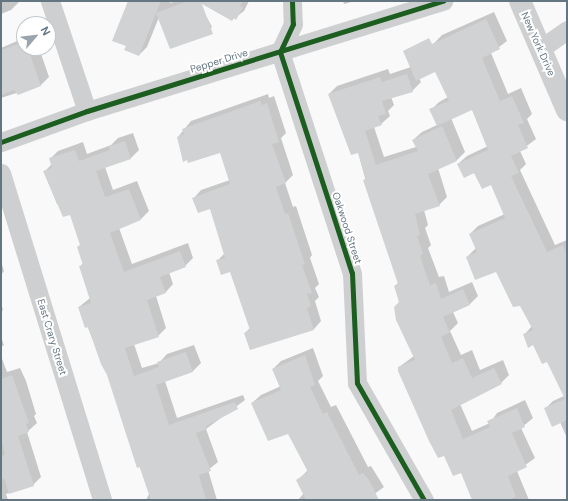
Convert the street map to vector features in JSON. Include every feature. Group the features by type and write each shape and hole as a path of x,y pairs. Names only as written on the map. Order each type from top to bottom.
{"street":[{"path":"50,1 87,111"},
{"path":"280,52 293,24 292,1"},
{"name":"Pepper Drive","path":"1,142 87,111 443,1"},
{"name":"New York Drive","path":"520,1 567,110"},
{"path":"540,49 567,30"},
{"name":"Oakwood Street","path":"280,52 352,273 357,383 424,500"},
{"name":"East Crary Street","path":"1,173 102,500"}],"building":[{"path":"128,1 161,1 139,56 124,50 126,46 112,41"},
{"path":"188,1 243,1 240,6 243,7 236,20 234,18 232,21 202,4 213,34 170,49 156,13"},
{"path":"486,19 500,49 482,58 500,101 512,96 524,123 518,125 528,148 511,156 519,173 511,176 547,252 563,245 567,255 567,420 552,427 544,408 565,399 547,362 542,364 533,345 528,348 523,334 533,330 520,306 513,307 496,272 475,280 466,257 477,252 469,234 505,218 491,185 482,189 474,173 464,178 457,164 488,150 472,110 437,126 429,109 449,101 435,72 416,81 403,51 429,38 432,44"},
{"path":"16,45 16,56 31,56 41,86 18,95 14,90 1,95 1,50"},
{"path":"407,74 413,92 382,101 386,114 378,116 382,125 365,131 376,165 418,151 412,140 442,126 457,161 428,174 440,206 415,214 420,235 417,236 423,254 420,256 430,285 436,283 441,299 463,289 470,305 443,317 450,332 441,337 452,363 463,358 472,378 494,368 502,384 451,410 463,439 490,427 487,421 517,408 525,427 512,433 527,467 508,476 516,497 508,500 472,500 461,473 453,476 444,456 438,458 429,441 398,371 398,367 415,360 396,320 394,307 399,302 394,286 398,284 363,180 366,179 358,153 351,155 328,94 380,77 382,82"},
{"path":"260,101 262,105 267,103 279,142 272,144 286,183 276,187 285,214 288,213 305,264 302,265 312,293 307,294 311,306 307,308 314,330 250,350 244,333 250,330 230,272 221,275 216,260 225,258 210,209 198,213 192,198 230,184 220,153 188,163 187,160 183,162 177,137 184,134 182,129"},
{"path":"125,141 131,159 96,171 105,197 129,189 141,220 110,233 124,272 180,251 186,267 160,277 166,293 147,300 159,337 125,348 134,376 159,367 157,362 186,352 193,372 156,385 169,425 235,402 238,409 206,426 207,429 196,433 211,471 199,475 206,500 151,500 140,467 137,468 107,375 101,364 88,327 85,328 78,307 91,303 79,266 83,265 77,247 80,245 70,215 63,217 43,171 52,168 49,158 75,150 79,161 110,150 109,146"},
{"path":"305,355 315,385 310,387 323,414 327,412 359,475 363,473 369,480 379,500 306,500 296,480 308,472 288,434 268,441 251,403 281,390 272,369"},
{"path":"12,375 29,423 26,424 29,432 18,436 34,486 9,494 4,478 1,480 1,456 5,455 1,438 1,379"}],"cycle path":[{"path":"292,1 293,24 280,52 352,273 357,383 424,500"},
{"path":"1,142 87,111 443,1"}]}
